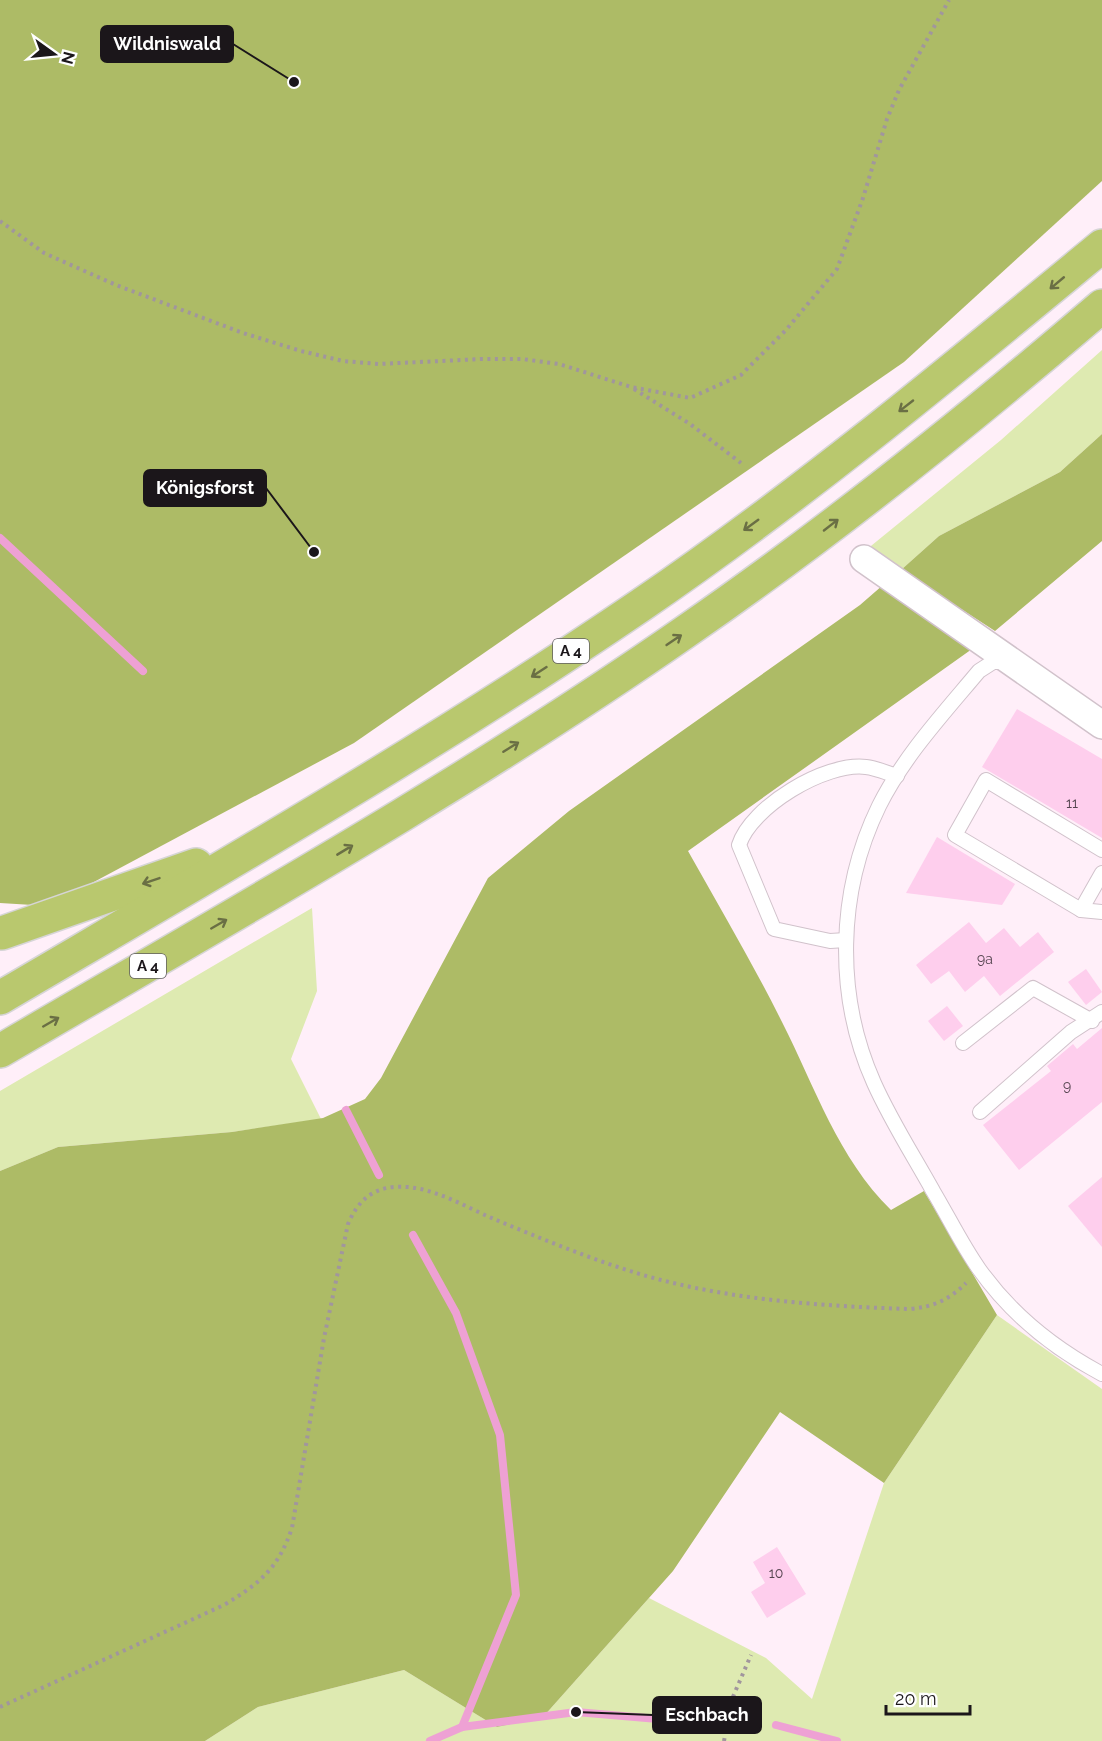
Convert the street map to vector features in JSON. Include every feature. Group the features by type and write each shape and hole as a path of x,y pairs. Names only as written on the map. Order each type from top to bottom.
{"highway":[{"name":"A 4","path":"0,998 266,841 522,683 642,604 794,494 957,366 1102,246"},
{"name":"A 4","path":"0,1051 295,880 432,797 686,632 807,543 967,419 1102,306"},
{"path":"1,933 266,841"}],"street":[{"path":"864,559 1102,725"}],"lane":[{"path":"1010,662 993,662 979,671 922,739 879,806 866,838 852,887 846,940 851,1008 861,1049 874,1083 894,1123 979,1269 1016,1313 1040,1335 1068,1356 1102,1374"},
{"path":"846,940 830,941 774,929 739,845 753,819 802,784 829,770 865,766 897,776"},
{"path":"1102,850 986,780 955,835 1080,910 1102,912"},
{"path":"1080,910 1102,873"},
{"path":"963,1043 1033,987 1097,1017"},
{"path":"980,1112 1071,1032 1097,1017"}],"path":[{"path":"0,221 44,253 116,285 232,329 301,351 343,361 379,364 482,358 522,359 559,364 631,387 690,398 741,375 786,330 837,269 863,198 887,119 899,90 949,0"},
{"path":"631,387 690,424 741,463"},
{"path":"0,1707 224,1605 250,1589 272,1570 284,1551 292,1528 324,1338 348,1224 356,1207 374,1192 395,1187 439,1195 640,1274 728,1295 879,1308 930,1308 950,1298 979,1269"},
{"path":"724,1741 732,1699 751,1655"}],"green space":[{"path":"0,0 1102,0 1102,181 904,362 354,743 49,906 0,903"},
{"path":"1102,350 1102,434 1060,472 939,536 901,570 866,550 1001,440"},
{"path":"1102,434 1102,541 995,631 901,570 939,536 1060,472"},
{"path":"883,585 972,649 688,851 760,979 829,1121 856,1168 891,1210 924,1191 997,1315 884,1483 780,1412 673,1571 543,1717 497,1727 404,1670 258,1707 205,1741 0,1741 0,1171 58,1147 232,1132 323,1118 365,1099 381,1078 488,878 569,811 860,605"},
{"path":"312,908 317,991 291,1059 321,1119 232,1132 58,1147 0,1171 0,1091"},
{"path":"997,1315 1102,1389 1102,1741 205,1741 258,1707 404,1670 497,1727 543,1717 649,1598 766,1658 812,1699 884,1483"}],"building":[{"path":"1017,709 1102,759 1102,838 982,767"},
{"path":"937,837 1015,884 1002,905 906,893"},
{"path":"969,922 986,943 1004,928 1020,947 1038,932 1054,952 1000,996 984,976 965,992 949,971 931,984 916,965"},
{"path":"1086,969 1102,992 1086,1005 1068,982"},
{"path":"947,1006 963,1026 944,1041 928,1021"},
{"path":"1102,1028 1102,1102 1019,1170 983,1125 1051,1071 1047,1066 1073,1044 1077,1049"},
{"path":"1102,1177 1102,1247 1068,1206"},
{"path":"777,1547 806,1594 767,1618 751,1592 765,1583 753,1562"}],"waterway":[{"path":"0,538 143,671"},
{"path":"346,1110 379,1175"},
{"path":"413,1235 456,1313 500,1435 516,1595 462,1727"},
{"path":"430,1741 462,1727 576,1712 658,1719"},
{"path":"776,1725 837,1741"}],"place":[{"name":"Wildniswald","path":"294,82"},
{"name":"Königsforst","path":"314,552"},
{"name":"Eschbach","path":"576,1712"}]}
